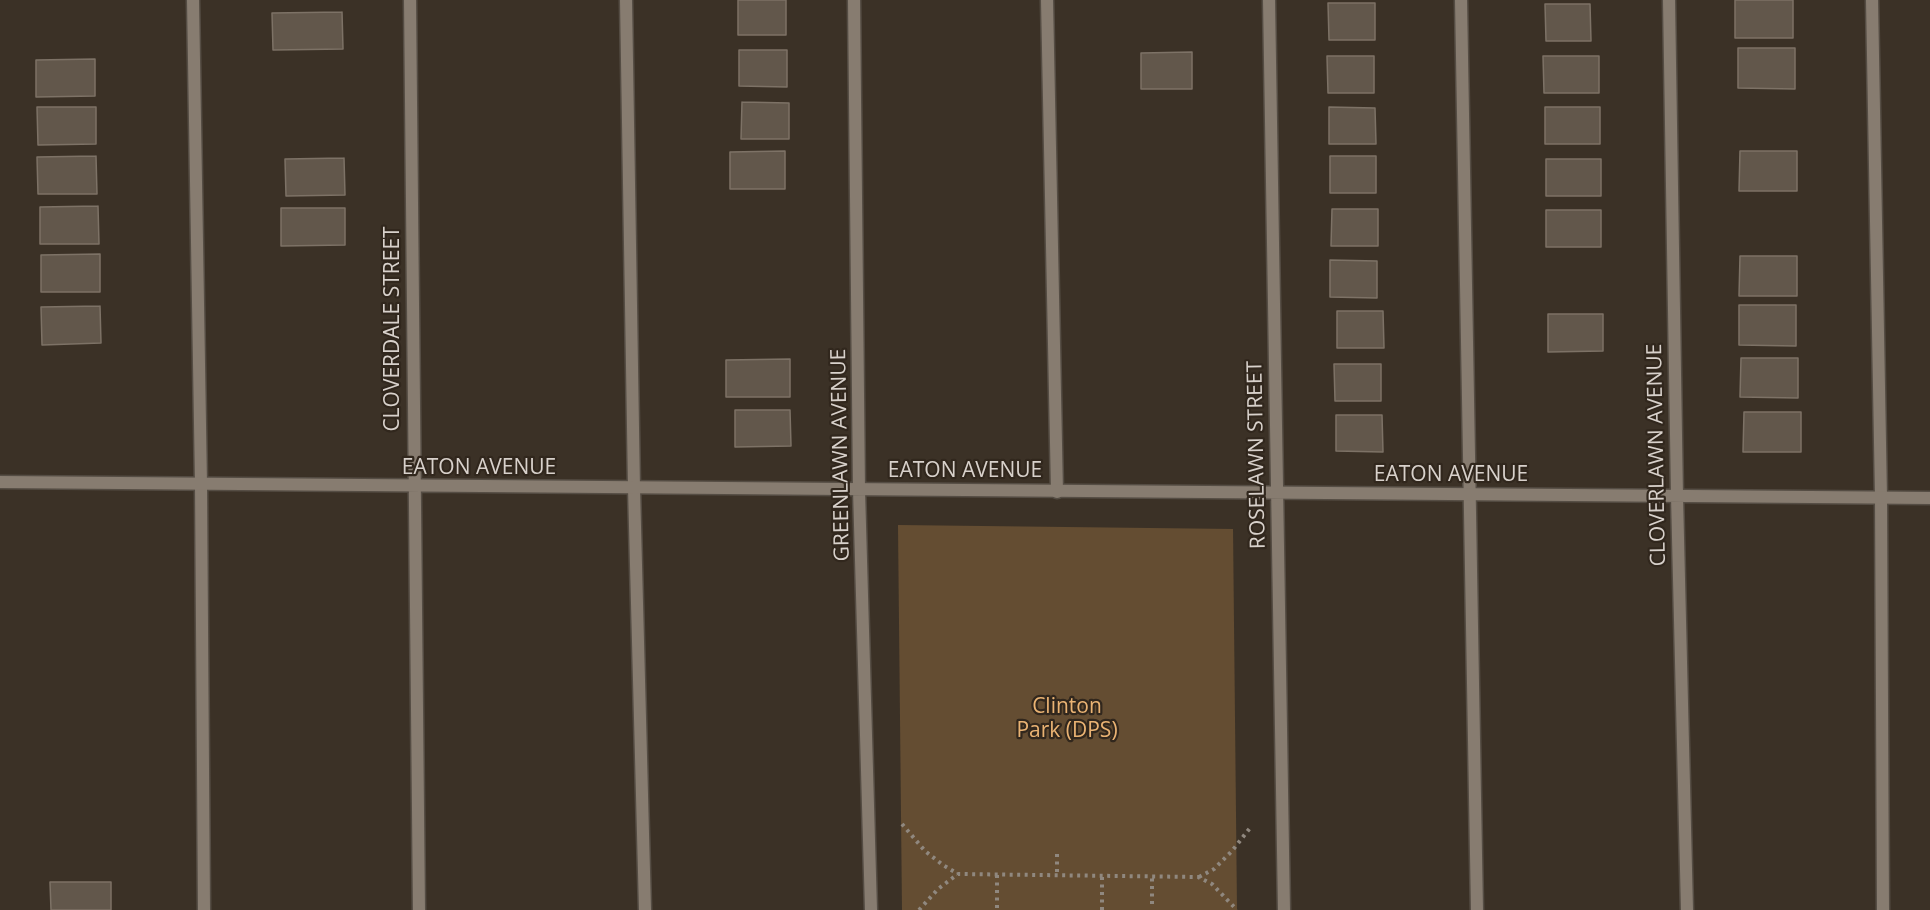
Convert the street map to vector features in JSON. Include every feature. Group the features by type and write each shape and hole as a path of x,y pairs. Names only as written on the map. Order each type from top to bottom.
{"street":[{"path":"193,0 201,484 204,910"},
{"name":"CLOVERDALE STREET","path":"410,0 419,910"},
{"path":"626,0 634,489 645,910"},
{"name":"GREENLAWN AVENUE","path":"854,0 859,490 872,910"},
{"path":"1047,0 1057,492"},
{"name":"ROSELAWN STREET","path":"1269,0 1284,910"},
{"path":"1461,0 1477,910"},
{"name":"CLOVERLAWN AVENUE","path":"1669,0 1677,496 1687,910"},
{"path":"1872,0 1881,497 1882,910"},
{"name":"EATON AVENUE","path":"0,482 1930,498"}],"path":[{"path":"902,824 925,851 958,874 1198,877 1212,884 1237,910"},
{"path":"1198,877 1214,869 1250,828"},
{"path":"1057,854 1057,875"},
{"path":"919,910 938,889 958,874"},
{"path":"997,875 997,910"},
{"path":"1102,876 1102,910"},
{"path":"1152,876 1152,904"}],"green space":[{"name":"Clinton Park (DPS)","path":"898,525 1233,529 1237,910 902,910"}],"building":[{"path":"738,0 786,0 786,35 738,35"},
{"path":"1735,0 1793,0 1793,38 1735,38"},
{"path":"1328,3 1375,3 1375,40 1329,40"},
{"path":"1545,4 1590,4 1591,41 1546,41"},
{"path":"342,12 343,49 273,50 272,13"},
{"path":"1738,48 1795,48 1795,89 1738,88"},
{"path":"739,50 787,50 787,87 739,86"},
{"path":"1192,52 1192,89 1141,89 1141,53"},
{"path":"1327,56 1374,56 1374,93 1328,93"},
{"path":"1543,56 1599,56 1599,93 1544,93"},
{"path":"95,59 95,96 36,97 36,60"},
{"path":"742,102 789,103 789,139 741,139"},
{"path":"37,107 96,107 96,144 38,145"},
{"path":"1329,107 1375,108 1376,144 1329,144"},
{"path":"1545,107 1600,107 1600,144 1545,144"},
{"path":"785,151 785,189 730,189 730,152"},
{"path":"1740,151 1797,151 1797,191 1739,191"},
{"path":"96,156 97,194 38,194 37,157"},
{"path":"1330,156 1376,156 1376,193 1330,193"},
{"path":"344,158 345,195 286,196 285,159"},
{"path":"1546,159 1601,159 1601,196 1546,196"},
{"path":"98,206 99,244 40,244 40,207"},
{"path":"281,208 345,208 345,245 281,246"},
{"path":"1332,209 1378,209 1378,246 1331,246"},
{"path":"1546,210 1601,210 1601,247 1546,247"},
{"path":"100,254 100,292 41,292 41,255"},
{"path":"1740,256 1797,256 1797,296 1739,296"},
{"path":"1330,260 1377,261 1377,298 1330,297"},
{"path":"1739,305 1796,305 1796,346 1739,345"},
{"path":"100,306 101,343 42,345 41,307"},
{"path":"1337,311 1383,311 1384,348 1337,348"},
{"path":"1548,314 1603,314 1603,351 1548,352"},
{"path":"1741,358 1798,358 1798,398 1740,397"},
{"path":"790,359 790,397 726,397 726,360"},
{"path":"1334,364 1381,364 1381,401 1335,401"},
{"path":"735,410 790,410 791,446 735,447"},
{"path":"1744,412 1801,412 1801,452 1743,452"},
{"path":"1336,415 1382,415 1383,452 1336,451"},
{"path":"50,882 111,882 111,910 51,910"}]}
